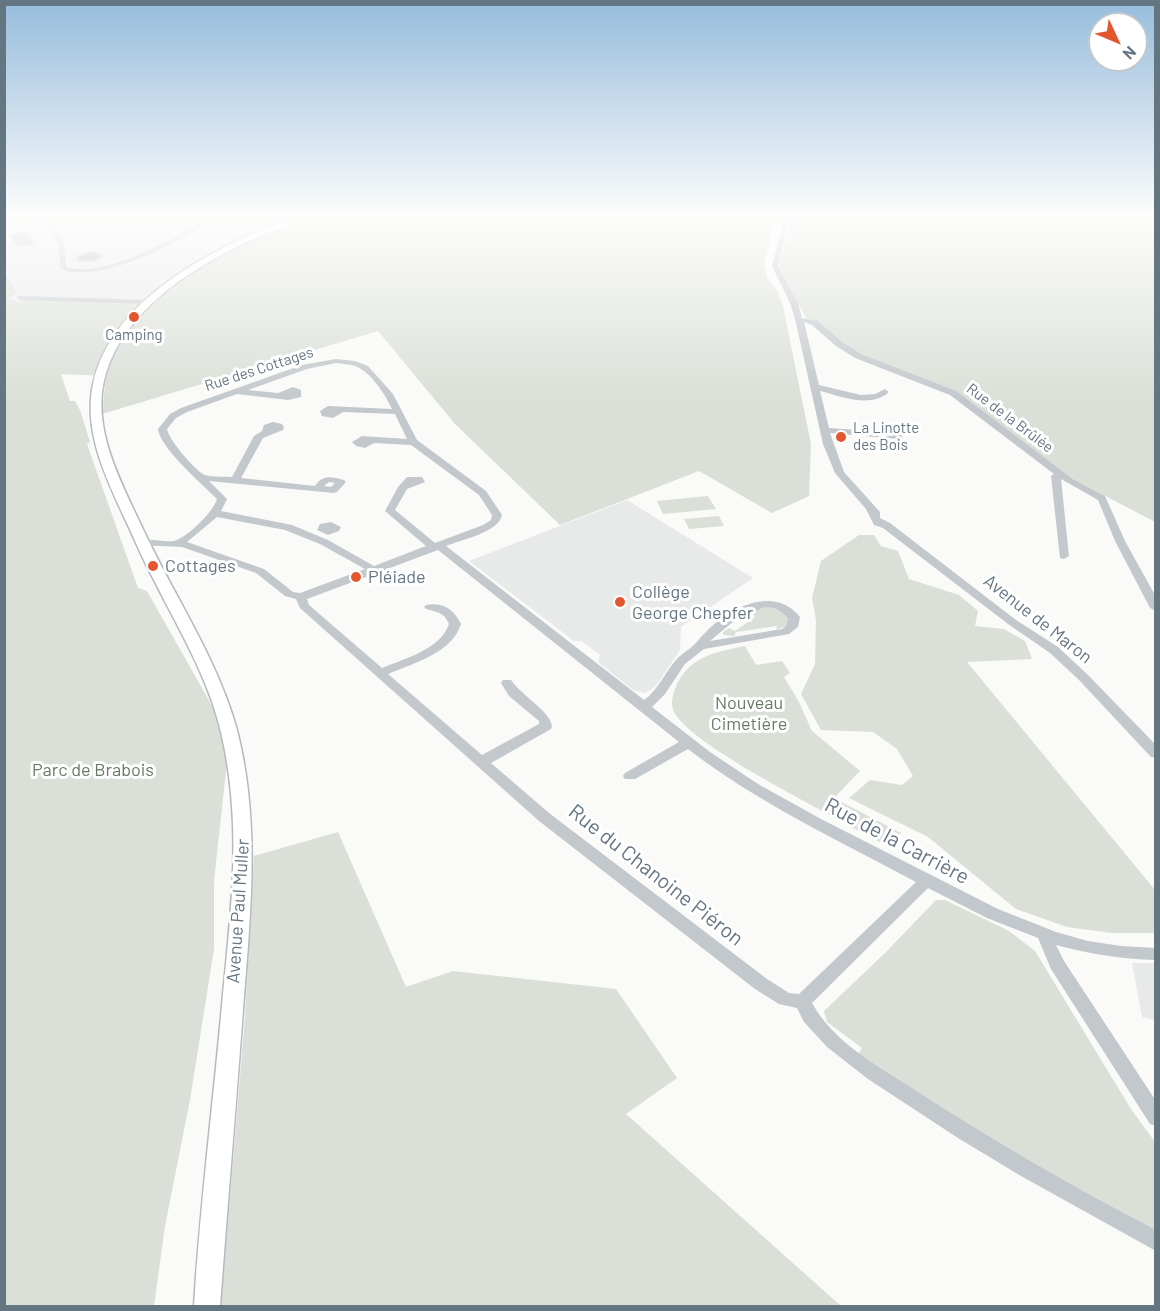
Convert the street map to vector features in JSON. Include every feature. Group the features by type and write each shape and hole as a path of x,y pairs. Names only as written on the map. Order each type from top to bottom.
{"main road":[{"name":"Avenue Paul Muller","path":"177,279 149,302 128,325 112,348 101,373 96,397 99,432 107,464 142,543 212,682 223,711 238,777 244,875 207,1306"}],"street":[{"name":"Avenue de Maron","path":"781,279 799,319 824,430 840,473 871,510 875,520 881,525 886,525 1060,655 1155,754"},
{"path":"21,298 149,302"},
{"name":"Rue de la Brûlée","path":"799,319 815,324 858,356 953,393 1061,475"},
{"name":"Rue des Cottages","path":"214,513 221,506 222,499 169,445 163,436 162,429 173,416 184,410 239,392 305,366 336,361 351,362 365,368 389,394 413,442 479,490 487,497 497,515 496,521 487,527 301,597"},
{"path":"814,387 856,398 880,395 885,392"},
{"path":"239,392 246,395 283,396"},
{"path":"337,409 398,412"},
{"path":"824,430 898,436"},
{"path":"239,481 260,436 268,431"},
{"path":"370,440 413,442"},
{"name":"Rue de la Brûlée","path":"1061,475 1056,476 1064,556"},
{"path":"1061,475 1105,502 1120,541 1155,608"},
{"path":"202,477 318,489"},
{"name":"Rue de la Carrière","path":"410,483 403,487 390,512 689,742 748,784 926,880 1045,937 1113,952 1155,954"},
{"path":"179,543 214,513 322,535 374,570"},
{"name":"Rue du Chanoine Piéron","path":"142,543 179,543 260,571 289,594 301,597 304,606 564,834 761,984 785,999 802,1002"},
{"path":"644,706 657,698 680,662 700,646 710,634 759,602 785,608 794,617 795,622 785,632 700,646"},
{"path":"379,673 443,643 453,633 455,624 450,615 441,608 430,607"},
{"path":"481,762 546,726 545,719 513,693 507,683"},
{"path":"630,776 689,742"},
{"path":"926,880 802,1002 811,1018 842,1050 935,1114 1058,1189 1155,1241"},
{"path":"1045,937 1057,964 1155,1118"}],"shaded area":[{"path":"10,279 189,279 166,291 154,304 33,299 21,302 7,299 17,293"},
{"name":"Collège George Chepfer","path":"627,500 753,578 681,627 680,650 656,686 645,693 633,690 598,662 600,655 581,641 574,641 469,561"},
{"path":"1132,963 1155,963 1155,1020 1142,1017"}],"green space":[{"name":"Parc de Brabois","path":"4,279 9,279 17,293 8,299 20,302 32,299 154,304 166,291 184,279 768,279 777,291 783,306 811,444 809,496 772,513 699,471 560,525 455,424 378,331 102,414 106,376 61,374 70,401 75,401 80,410 90,442 87,444 138,588 147,591 220,720 227,762 214,881 214,949 190,1100 165,1226 154,1306 5,1306"},
{"path":"785,279 1155,279 1155,522 1075,480 956,394 845,347 815,322 806,318"},
{"path":"708,496 716,509 663,514 657,501"},
{"path":"719,516 724,526 689,529 684,519"},
{"path":"859,535 874,535 881,546 898,551 909,579 959,595 978,611 975,626 1004,629 1025,641 1032,659 967,662 1155,890 1155,933 1112,933 1067,927 1016,909 928,837 849,798 870,780 902,785 913,776 897,749 873,732 821,730 801,694 815,664 816,620 812,598 821,561"},
{"path":"761,607 783,612 788,618 786,626 776,630 777,626 736,632 734,636 723,635 723,632 729,628 735,631 755,617 751,612"},
{"name":"Nouveau Cimetière","path":"745,646 756,665 782,661 790,673 784,677 799,702 812,731 860,771 834,798 901,833 889,847 740,765 699,738 675,715 672,704 675,689 687,670 703,658"},
{"path":"338,832 406,987 453,971 616,989 677,1078 626,1114 841,1306 221,1306 245,1017 254,856"},
{"path":"936,900 945,900 1009,931 1035,951 1131,1109 1155,1142 1155,1235 1047,1177 856,1057 862,1048 827,1022 824,1011"}],"place":[{"name":"Camping","path":"134,317"},
{"name":"La Linotte des Bois","path":"841,437"},
{"name":"Cottages","path":"153,566"},
{"name":"Pléiade","path":"356,577"},
{"name":"Collège George Chepfer","path":"620,602"}]}
